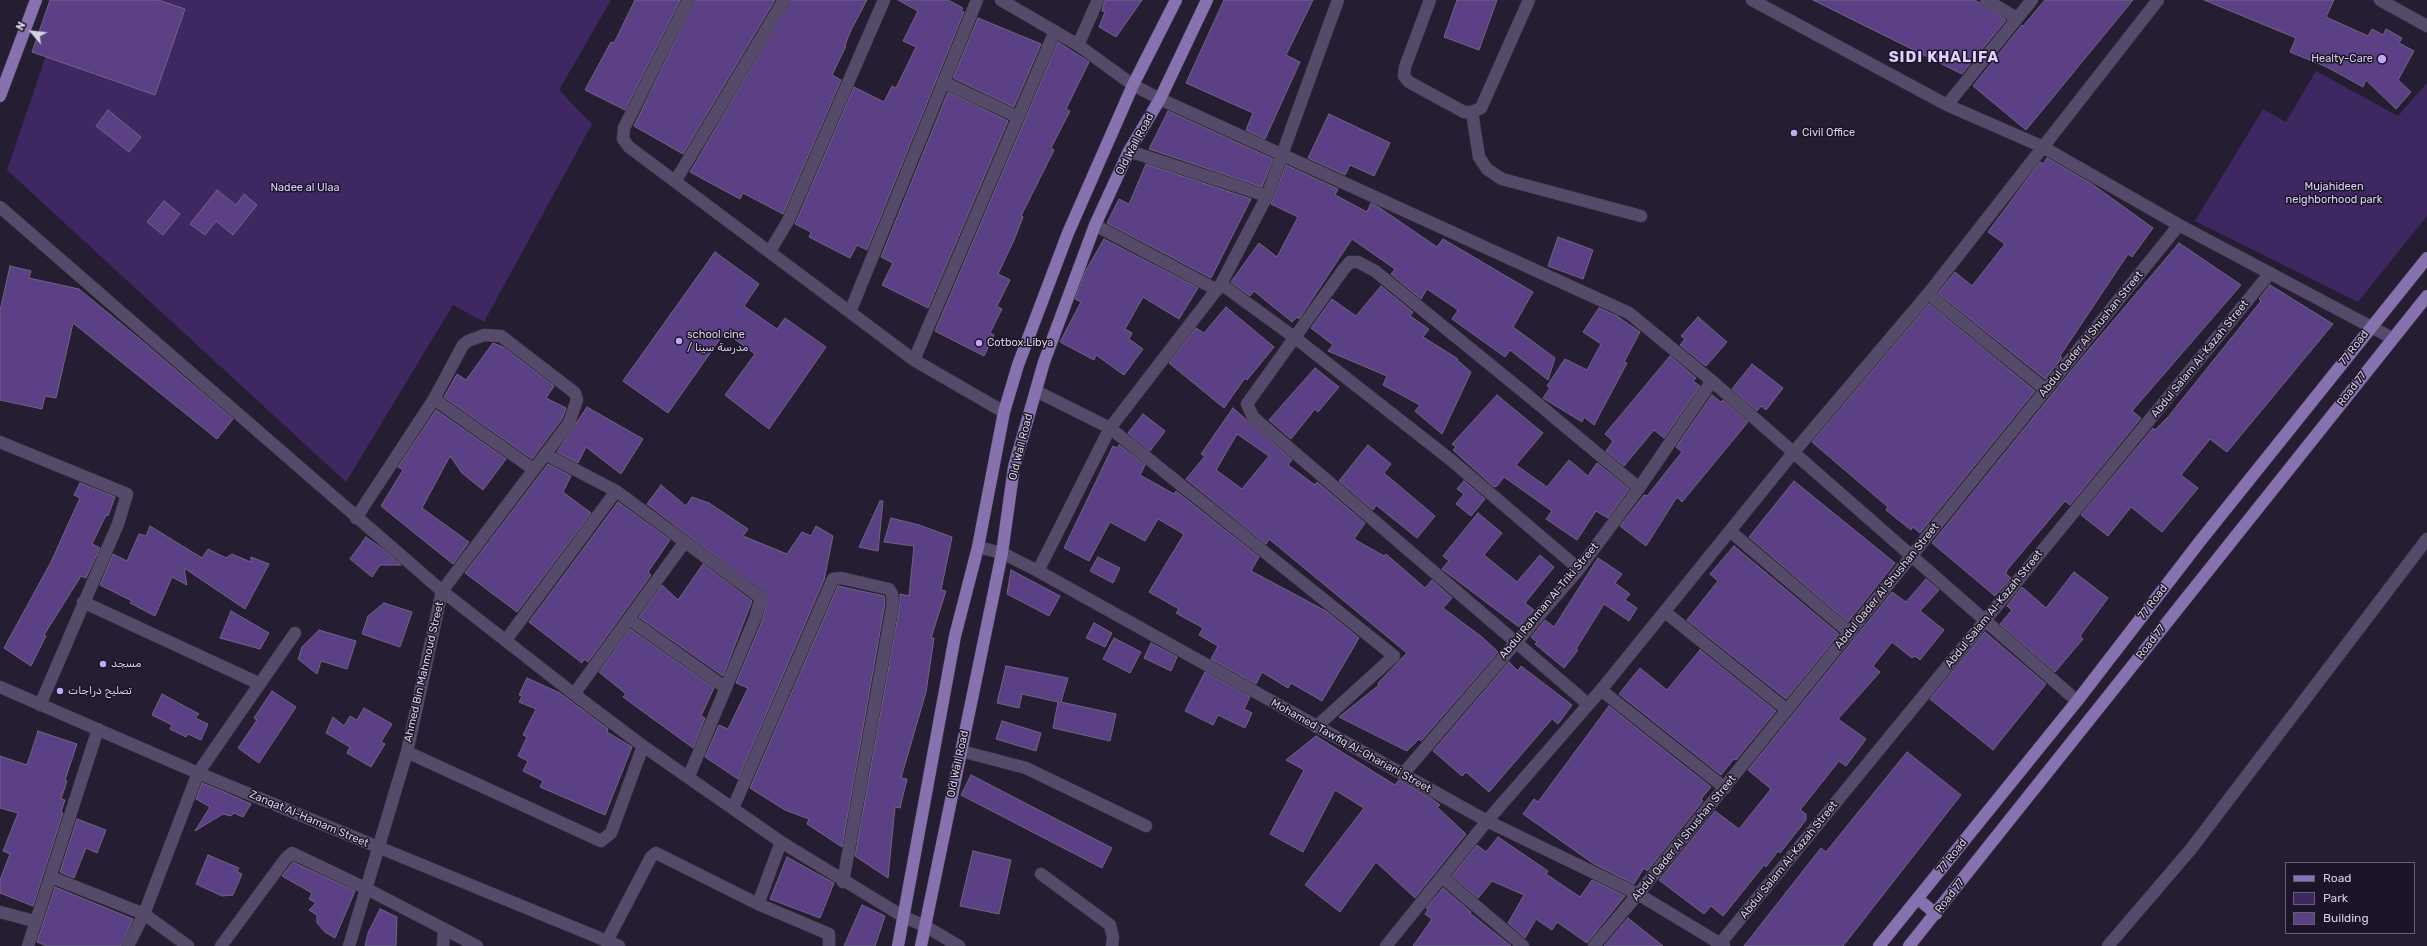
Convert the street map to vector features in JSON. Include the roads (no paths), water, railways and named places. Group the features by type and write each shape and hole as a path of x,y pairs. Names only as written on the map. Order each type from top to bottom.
{"main road":[{"path":"0,96 36,0"},
{"name":"Old Wall Road","path":"898,946 955,636 978,547 1004,412 1018,365 1068,233 1133,85 1176,0"},
{"name":"Old Wall Road","path":"921,946 1002,553 1014,467 1044,362 1095,225 1129,152 1160,99 1207,0"},
{"name":"77 Road","path":"1879,946 2077,701 2371,326 2427,258"},
{"name":"Road 77","path":"1909,946 2427,296"},
{"path":"1918,899 1936,914"}],"street":[{"path":"688,0 624,128 623,139 629,147 676,180 914,360 1004,412"},
{"path":"676,180 784,0"},
{"path":"770,251 788,221 884,0"},
{"path":"850,312 942,82 977,0"},
{"path":"1001,0 1078,45 1133,85 1160,99 1623,310 1712,381 2077,701"},
{"path":"1078,45 1098,0"},
{"path":"1038,571 1110,428 1219,287 1268,196 1284,155 1338,0"},
{"path":"1430,0 1404,67 1404,76 1409,82 1464,112 1472,112 1480,108 1529,0"},
{"path":"1752,0 1947,105 2042,146 2179,226 2392,338"},
{"path":"1986,0 2017,18"},
{"path":"1947,105 2032,0"},
{"path":"1390,944 1486,821 1601,690 1793,453 1928,294 2042,146 2158,0"},
{"path":"2380,0 2395,3 2427,26"},
{"path":"914,360 1055,32"},
{"path":"942,82 1018,117"},
{"path":"1472,112 1480,157 1487,169 1502,179 1641,216"},
{"path":"1129,152 1268,196"},
{"path":"0,207 356,518 442,591 574,694 643,746 689,776 781,842 843,882 959,946"},
{"path":"1095,225 1219,287 1294,336 1451,460 1579,569"},
{"name":"Abdul Qader Al Shushan Street","path":"1594,946 1725,788 2179,226"},
{"path":"1588,704 1253,417 1247,404 1294,336 1343,270 1350,262 1358,262 1381,276 1639,488"},
{"name":"Abdul Salam Al-Kazah Street","path":"1721,945 2270,273"},
{"path":"1928,294 2046,390"},
{"name":"Ahmed Bin Mahmoud Street","path":"349,946 406,752 442,591 533,469 547,455 569,424 575,410 577,400 574,393 501,336 484,336 468,341 463,345 434,398"},
{"name":"Abdul Rahman Al-Triki Street","path":"1403,774 1514,642 1579,569 1639,488 1712,381"},
{"path":"1036,391 1110,428 1394,656 1316,727"},
{"path":"356,518 434,398 533,469"},
{"path":"0,442 127,494 118,524 83,602 40,705"},
{"path":"547,455 616,491 684,543 761,598 756,614 689,776"},
{"path":"506,640 616,491"},
{"path":"1730,531 1850,633"},
{"path":"2108,946 2191,849 2427,539"},
{"path":"574,694 684,543"},
{"name":"Mohamed Tawfiq Al-Ghariani Street","path":"978,547 1002,553 1038,571 1486,821 1638,894 1721,945"},
{"path":"733,808 833,579 841,578 889,589 892,594 893,603 843,882"},
{"path":"83,602 258,683"},
{"path":"1665,612 1787,710"},
{"path":"629,619 726,688"},
{"path":"128,946 144,914 198,773 258,683 295,633"},
{"name":"Zanqat Al-Hamam Street","path":"0,687 198,773 619,946"},
{"path":"1601,690 1725,788"},
{"path":"28,946 34,922 51,877 98,729"},
{"path":"406,752 602,841 612,833 643,746"},
{"path":"961,751 1026,768 1146,826"},
{"path":"758,904 781,842"},
{"path":"221,946 288,855 296,854 477,946"},
{"path":"607,941 651,857 656,854 758,904 829,934 831,942 829,946"},
{"path":"1041,874 1110,925 1113,937 1112,946"},
{"path":"51,877 144,914 188,946"},
{"path":"1442,877 1523,946"},
{"path":"0,912 34,922"},
{"path":"443,946 444,929"}],"place":[{"name":"Healty-Care","path":"2382,59"},
{"name":"Civil Office","path":"1794,133"},
{"name":"school cine / مدرسة سينا","path":"679,341"},
{"name":"Cotbox.Libya","path":"979,343"},
{"name":"مسجد","path":"103,664"},
{"name":"تصليح دراجات","path":"60,691"}],"district":[{"name":"SIDI KHALIFA","path":"1944,58"}],"park label":[{"name":"Nadee al Ulaa","path":"305,188"},
{"name":"Mujahideen neighborhood park","path":"2334,193"}]}
